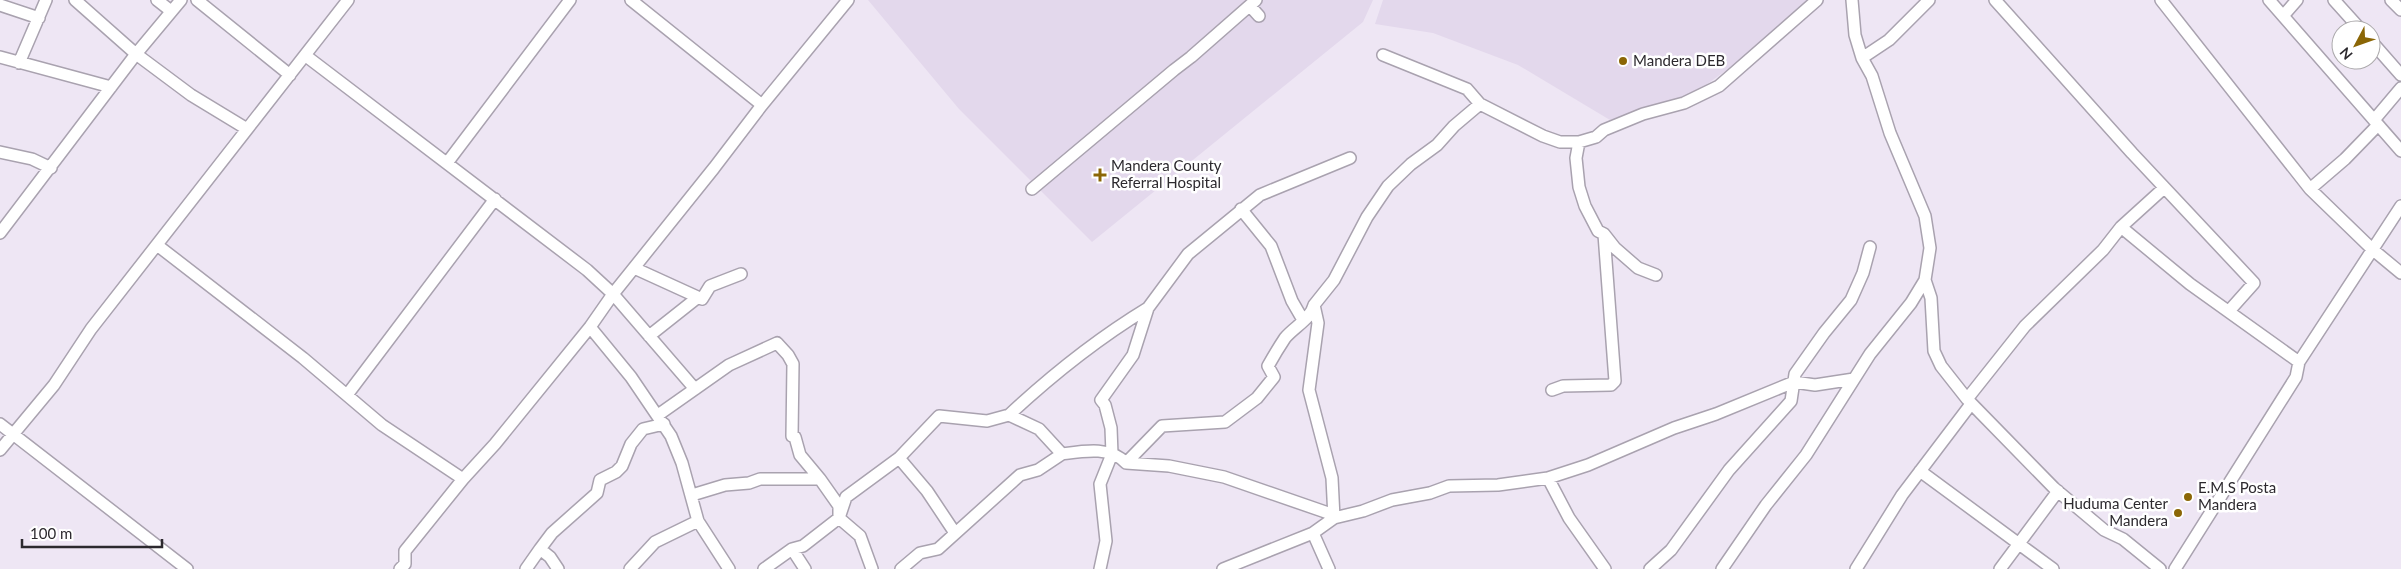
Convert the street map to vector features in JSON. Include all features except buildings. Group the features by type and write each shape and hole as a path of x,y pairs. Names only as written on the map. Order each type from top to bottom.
{"street":[{"path":"19,63 46,0"},
{"path":"75,0 136,54 191,95 247,129"},
{"path":"157,0 171,12"},
{"path":"0,233 136,54 181,0"},
{"path":"197,0 290,75"},
{"path":"0,450 54,384 91,329 348,0"},
{"path":"447,163 570,0"},
{"path":"631,0 762,104"},
{"path":"404,567 405,551 590,327 613,294 762,104 848,0"},
{"path":"1383,55 1467,89 1480,104 1543,136 1560,142 1579,142 1596,137 1604,130 1643,114 1684,103 1719,86 1817,0"},
{"path":"1862,58 1889,40 1929,0"},
{"path":"1995,0 2164,188 2254,283 2229,311"},
{"path":"2160,0 2310,189 2372,249 2401,273"},
{"path":"2269,0 2401,151"},
{"path":"2283,16 2297,0"},
{"path":"2334,0 2352,20"},
{"path":"2391,0 2401,10"},
{"path":"1722,569 1766,505 1806,455 1870,354 1911,303 1925,280 1930,248 1925,216 1890,133 1872,76 1862,58 1855,36 1854,1"},
{"path":"1032,190 1152,87 1191,58 1253,3 1259,16"},
{"path":"0,5 39,18"},
{"path":"2381,52 2401,75"},
{"path":"306,56 536,232 573,258 613,294 695,389"},
{"path":"0,57 111,87"},
{"path":"2310,189 2345,159 2376,123 2401,88"},
{"path":"1126,463 1162,426 1225,422 1257,398 1274,377 1268,366 1274,355 1285,339 1313,312 1314,305 1334,280 1366,217 1388,186 1411,164 1437,145 1454,126 1480,104"},
{"path":"1579,142 1576,158 1579,187 1585,206 1598,231 1604,234 1615,248 1638,268 1656,275"},
{"path":"0,152 32,160 51,168"},
{"path":"1100,569 1106,541 1100,484 1112,454 1111,428 1102,400 1133,355 1148,308 1188,254 1241,209 1273,188 1350,158"},
{"path":"1856,569 1920,471 2025,326 2103,250 2121,227 2164,188"},
{"path":"346,394 495,199"},
{"path":"2175,569 2296,377 2299,362 2401,206"},
{"path":"1241,209 1271,246 1292,301 1303,320"},
{"path":"2121,227 2190,284 2299,362"},
{"path":"1552,390 1562,386 1611,385 1615,381 1604,234"},
{"path":"157,245 303,358 382,425 463,479"},
{"path":"1650,569 1671,550 1730,470 1791,400 1795,374 1809,353 1851,300 1863,273 1870,247"},
{"path":"634,268 696,298 702,299 710,286 741,274"},
{"path":"1925,280 1931,298 1935,356 1943,370 1969,402 2058,491 2104,530 2122,539 2160,569"},
{"path":"649,336 696,298"},
{"path":"1314,305 1318,323 1309,390 1332,478 1334,516"},
{"path":"764,569 773,560 792,549 803,546 839,518 846,497 899,458 939,416 987,421 1009,414 1068,362 1105,334 1148,308"},
{"path":"590,327 622,364 661,420 682,463 698,522 729,569"},
{"path":"526,569 552,533 597,493 600,480 616,472 622,466 632,444 643,429 661,420 695,389 740,359 777,343 793,364 792,436 795,438 800,455 839,506 839,518 860,536 872,569"},
{"path":"901,569 920,554 938,549 1020,475 1038,470 1062,454 1092,450 1119,455 1126,463 1169,466 1206,473 1334,516 1363,511 1392,500 1430,493 1449,486 1498,485 1548,478 1588,465 1674,428 1716,414 1794,382 1815,385 1854,379"},
{"path":"1009,414 1040,429 1062,454"},
{"path":"0,424 187,569"},
{"path":"899,458 927,491 955,533"},
{"path":"1920,471 2053,569"},
{"path":"692,495 725,485 750,483 760,478 820,480"},
{"path":"1548,478 1568,518 1605,569"},
{"path":"2000,569 2058,491"},
{"path":"1223,569 1313,533 1334,516"},
{"path":"630,569 655,542 698,522"},
{"path":"1313,533 1329,569"},
{"path":"540,549 550,557 558,569"},
{"path":"792,549 805,569"}],"shaded area":[{"name":"Mandera County Referral Hospital","path":"868,0 1373,0 1363,22 1092,242 959,109"},
{"name":"Mandera DEB","path":"1383,0 1807,0 1756,49 1696,92 1610,120 1518,65 1433,33 1375,24"}],"place":[{"name":"Mandera DEB","path":"1623,61"},
{"name":"Mandera County Referral Hospital","path":"1100,175"},
{"name":"E.M.S Posta Mandera","path":"2188,497"},
{"name":"Huduma Center Mandera","path":"2178,513"}]}
